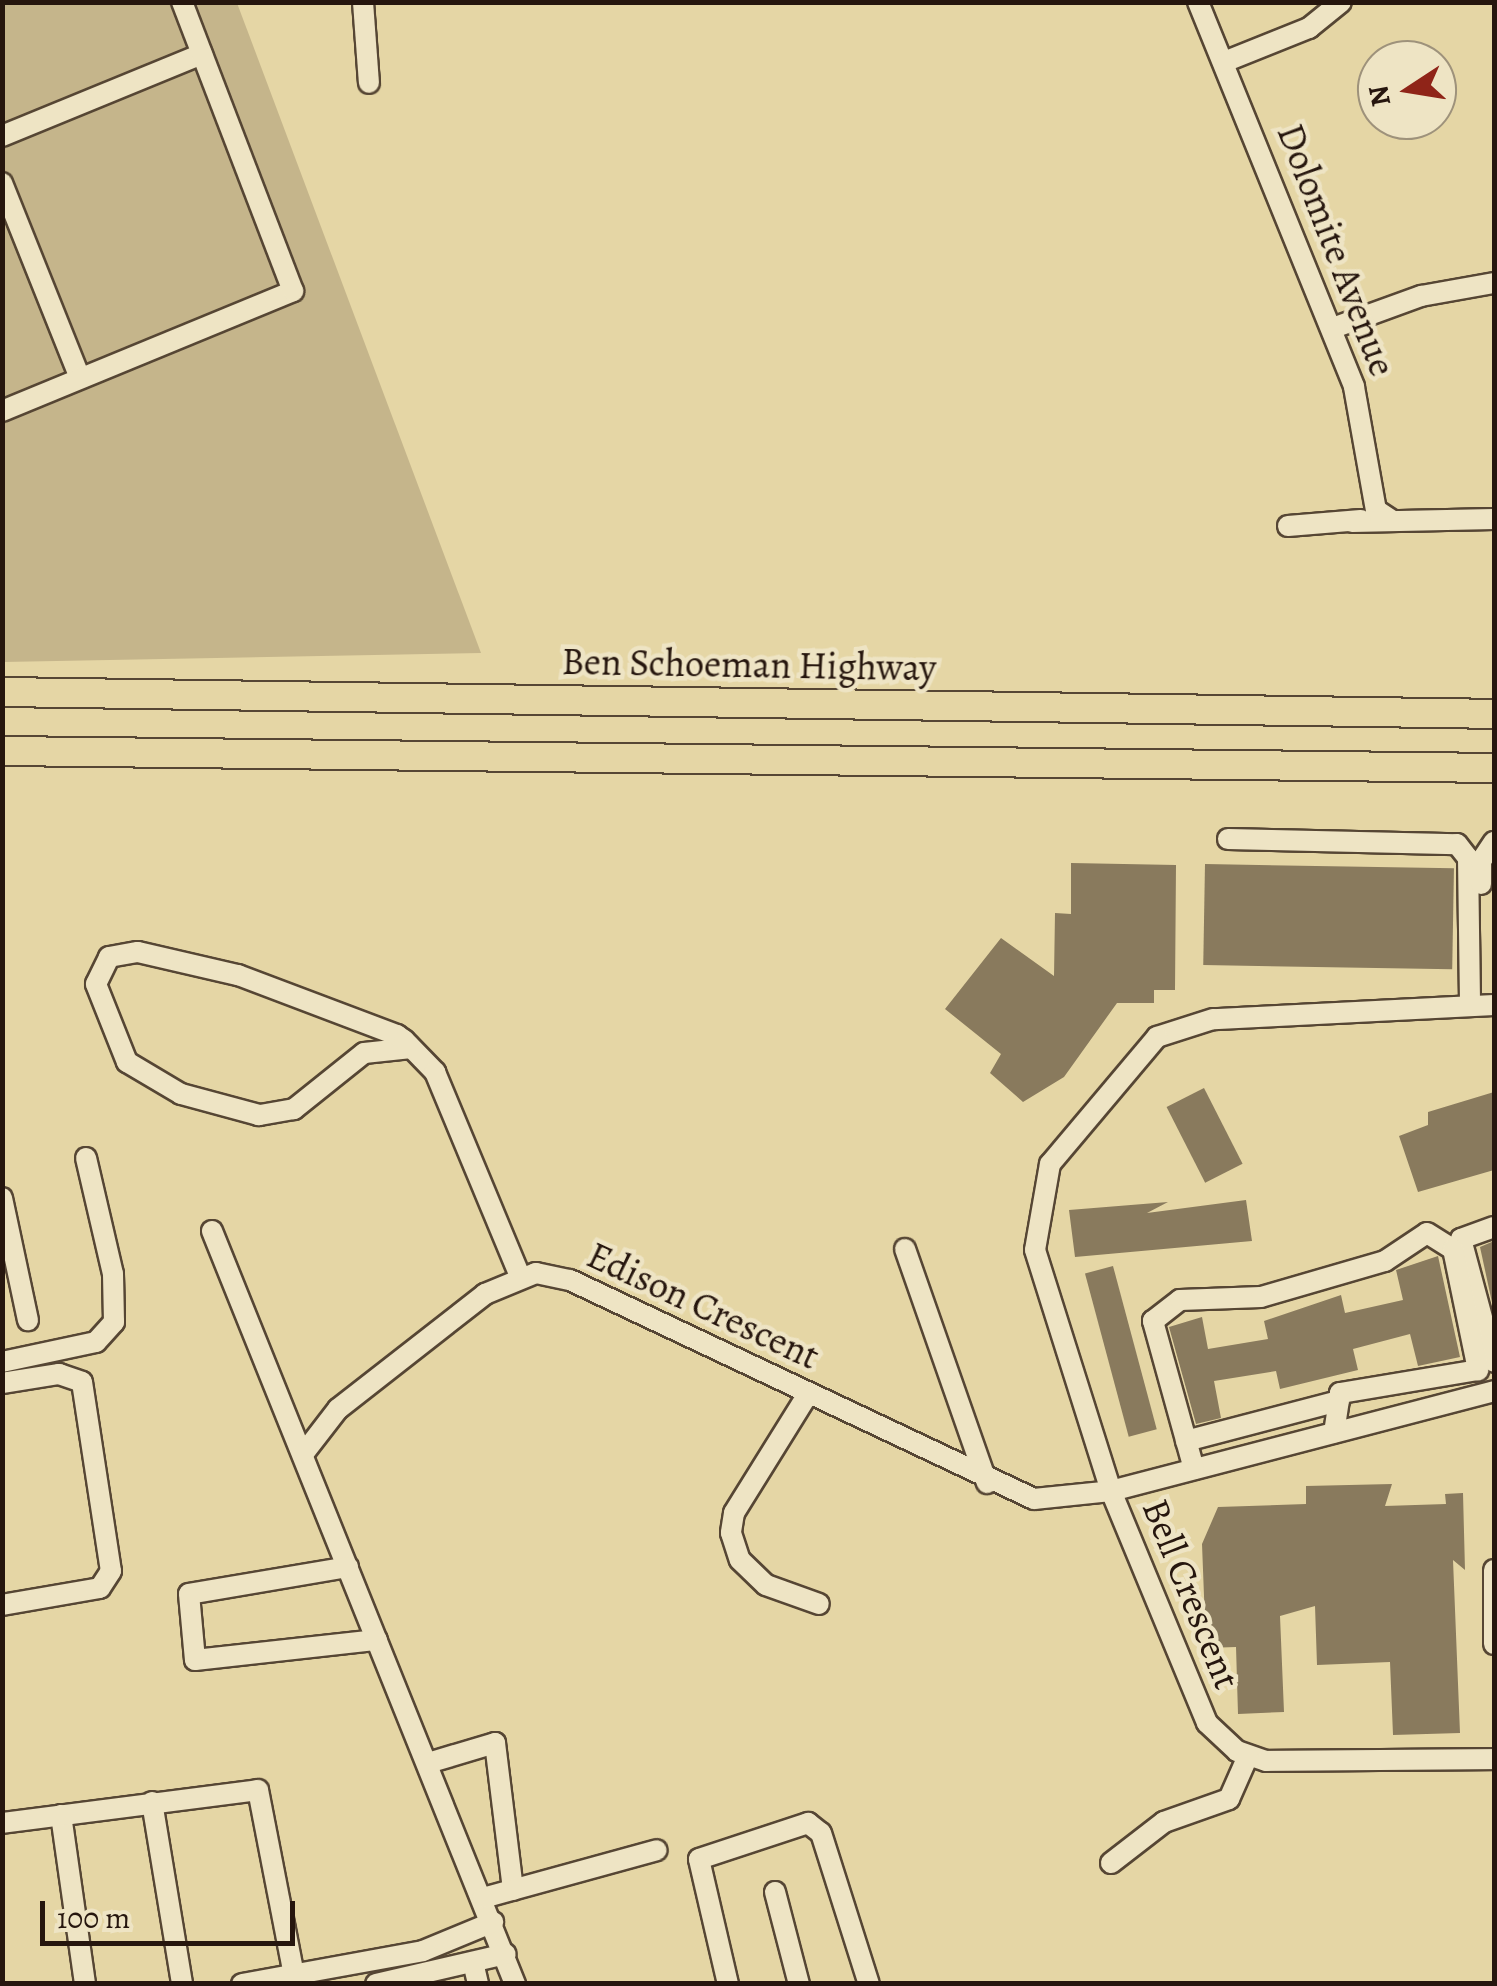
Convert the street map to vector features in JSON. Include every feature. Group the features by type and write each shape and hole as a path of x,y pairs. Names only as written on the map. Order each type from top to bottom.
{"highway":[{"name":"Ben Schoeman Highway","path":"2,692 1494,714"},
{"path":"1252,709 1494,704"},
{"path":"2,751 1494,768"}],"street":[{"path":"2,411 294,288 182,2"},
{"path":"363,2 369,83"},
{"name":"Dolomite Avenue","path":"1198,2 1332,328 1360,410 1372,498"},
{"path":"1224,62 1308,28 1341,2"},
{"path":"2,136 202,54"},
{"path":"2,182 80,378"},
{"path":"1332,328 1422,296 1494,283"},
{"path":"1352,522 1365,518 1372,498 1393,521"},
{"path":"1288,526 1494,518"},
{"path":"1228,839 1456,844 1468,858 1482,1006"},
{"path":"1482,1006 1480,861 1494,842"},
{"path":"304,1454 338,1409 519,1274 466,1134 436,1072 410,1048 385,1030 185,961 121,952 96,984 127,1062 181,1094 259,1115 294,1109 364,1053 410,1048"},
{"name":"Bell Crescent","path":"1248,1756 1194,1701 1111,1491 1036,1264 1046,1176 1059,1149 1134,1054 1172,1029 1213,1019 1482,1006"},
{"path":"2,1362 96,1342 114,1322 113,1274 86,1158"},
{"path":"2,1198 28,1320"},
{"path":"1494,1228 1462,1238 1494,1362"},
{"path":"212,1232 516,1984"},
{"path":"1194,1470 1152,1320 1180,1300 1261,1297 1385,1262 1427,1232 1453,1249 1478,1370 1340,1393 1334,1433"},
{"path":"905,1249 987,1483"},
{"name":"Edison Crescent","path":"519,1274 570,1280 987,1483 1034,1499 1111,1491 1494,1391"},
{"path":"2,1383 59,1374 82,1382 112,1571 100,1588 2,1606"},
{"path":"808,1394 734,1514 740,1560 766,1585 819,1604"},
{"path":"1186,1441 1339,1401"},
{"path":"348,1567 188,1594 196,1660 378,1640"},
{"path":"1494,1570 1494,1644"},
{"path":"428,1763 484,1740 497,1746 513,1890"},
{"path":"1111,1863 1164,1822 1218,1808 1248,1756 1494,1760"},
{"path":"2,1823 152,1802 262,1793 294,1976"},
{"path":"152,1802 182,1984"},
{"path":"61,1815 85,1984"},
{"path":"728,1984 699,1859 808,1823 820,1833 869,1984"},
{"path":"483,1898 657,1850"},
{"path":"775,1892 799,1984"},
{"path":"242,1984 422,1951 492,1922"},
{"path":"376,1984 506,1954"},
{"path":"473,1962 478,1984"}],"shaded area":[{"path":"2,3 237,3 481,653 3,662"}],"building":[{"path":"1071,863 1176,865 1175,990 1154,990 1154,1003 1117,1003 1064,1077 1023,1102 990,1073 1001,1054 945,1009 1001,938 1054,976 1055,913 1071,914"},
{"path":"1205,864 1454,868 1452,969 1203,965"},
{"path":"1204,1088 1243,1164 1205,1183 1167,1107"},
{"path":"1494,1092 1494,1170 1418,1192 1399,1136 1428,1125 1428,1112"},
{"path":"1246,1200 1252,1241 1075,1257 1069,1210 1168,1202 1147,1213"},
{"path":"1494,1241 1494,1307 1493,1307 1480,1247"},
{"path":"1438,1256 1460,1357 1418,1366 1410,1334 1353,1349 1358,1370 1280,1389 1276,1371 1214,1381 1221,1418 1196,1424 1169,1327 1202,1317 1208,1349 1268,1339 1264,1321 1341,1295 1345,1313 1403,1300 1396,1270"},
{"path":"1113,1266 1157,1429 1129,1437 1085,1274"},
{"path":"1392,1484 1385,1506 1446,1504 1445,1494 1463,1493 1465,1570 1453,1560 1460,1733 1393,1735 1390,1662 1317,1665 1315,1606 1280,1616 1284,1712 1238,1714 1236,1647 1206,1648 1202,1544 1218,1507 1306,1504 1306,1486"}]}
